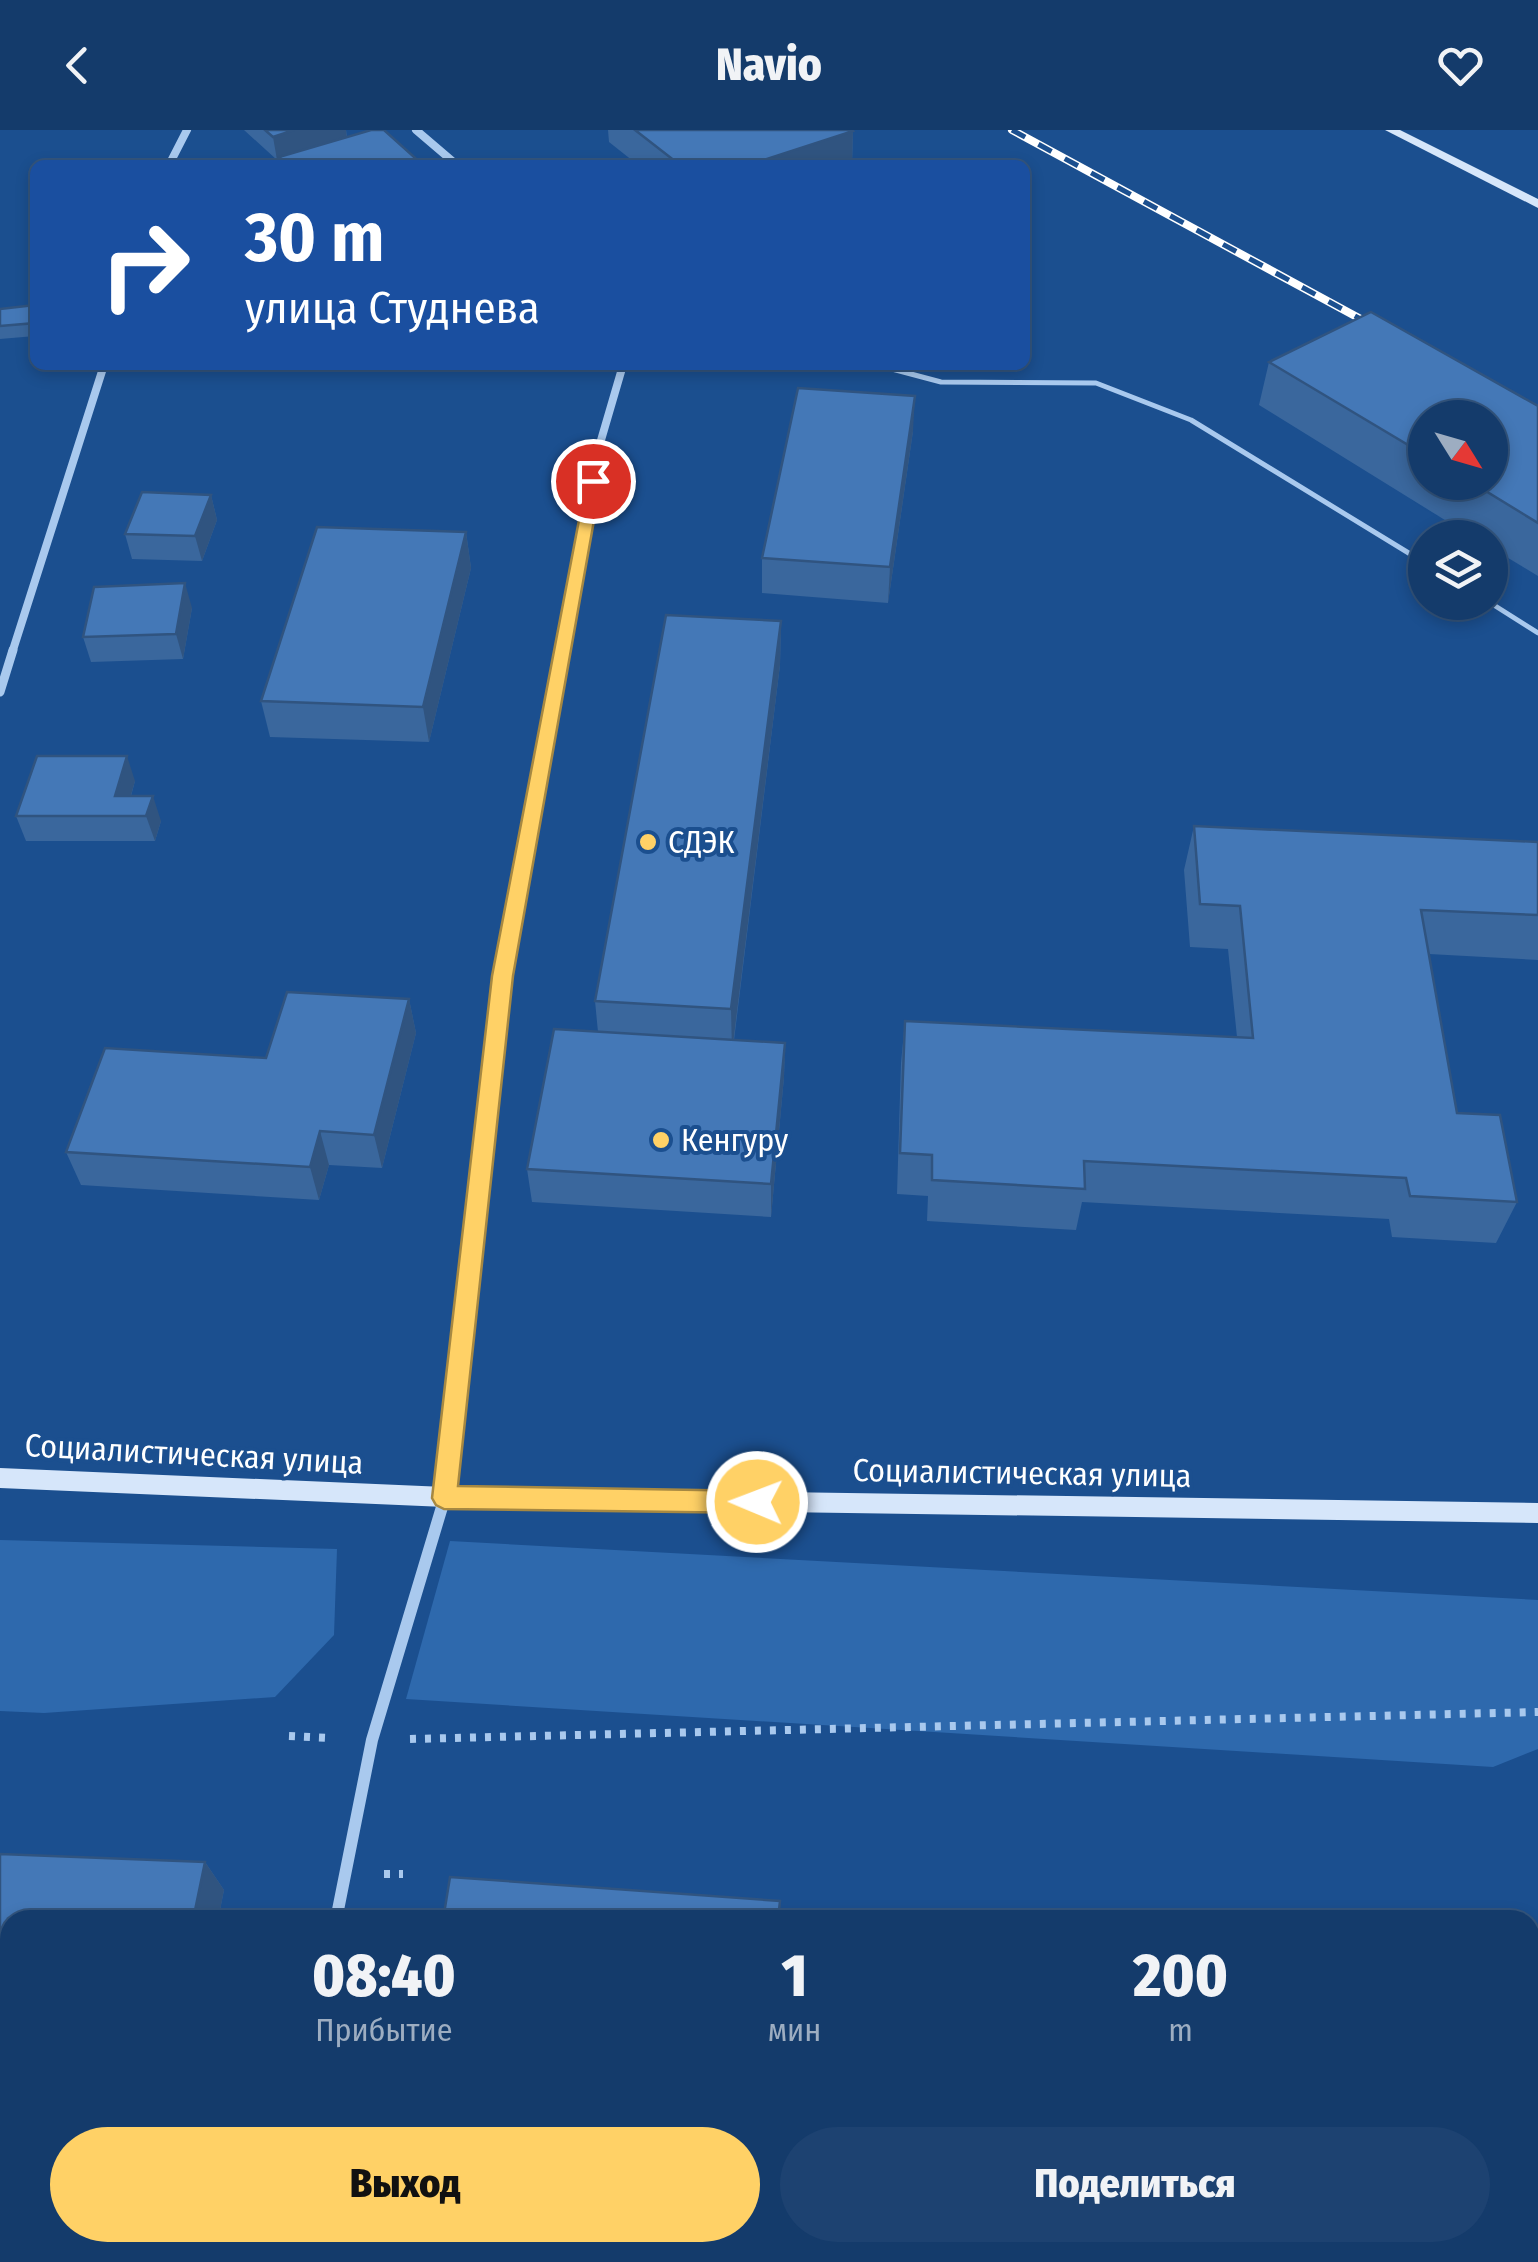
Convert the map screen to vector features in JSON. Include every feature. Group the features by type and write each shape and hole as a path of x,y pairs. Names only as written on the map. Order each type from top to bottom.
{"main road":[{"path":"1393,131 1538,204"},
{"name":"Социалистическая улица","path":"0,1478 444,1498 1538,1513"}],"street":[{"path":"172,160 186,130"},
{"path":"416,130 450,160"},
{"path":"0,692 102,370"},
{"path":"338,1910 372,1740 444,1498 503,976 599,447 622,370"}],"lane":[{"path":"896,370 941,382 1096,383 1191,420 1408,554"},
{"path":"1508,614 1538,633"}],"path":[{"path":"289,1736 372,1740 1538,1712"}],"shaded area":[{"path":"0,1540 337,1549 334,1635 275,1697 44,1713 0,1711"},
{"path":"450,1541 1538,1600 1538,1749 1493,1767 406,1699"}],"building":[{"path":"265,130 294,130 273,137"},
{"path":"371,130 384,130 417,160 282,160 279,157"},
{"path":"635,130 853,131 763,160 674,160"},
{"path":"30,306 30,323 0,326 0,309"},
{"path":"1371,312 1538,406 1538,523 1500,500 1508,500 1508,400 1408,400 1408,445 1269,362"},
{"path":"798,388 915,396 890,567 762,558"},
{"path":"142,492 211,495 195,536 125,534"},
{"path":"317,527 466,532 423,707 261,701"},
{"path":"185,583 176,634 83,637 94,587"},
{"path":"666,615 781,621 731,1009 595,1001"},
{"path":"37,756 127,756 115,796 153,796 146,816 16,816"},
{"path":"1194,826 1538,842 1538,915 1421,910 1457,1113 1500,1115 1517,1202 1410,1196 1406,1178 1084,1161 1085,1189 932,1180 932,1155 900,1153 905,1021 1253,1038 1240,906 1200,904"},
{"path":"287,992 409,999 374,1135 320,1131 310,1167 66,1152 105,1048 266,1058"},
{"name":"Кенгуру","path":"554,1029 785,1043 771,1184 527,1169"},
{"path":"0,1854 205,1862 195,1910 0,1910"},
{"path":"450,1877 780,1901 779,1910 445,1910"}],"railway":[{"path":"1012,130 1381,330"}],"place":[{"name":"СДЭК","path":"648,842"},
{"name":"Кенгуру","path":"661,1140"}],"route":[{"path":"593,481 503,976 444,1498 757,1502"}]}
